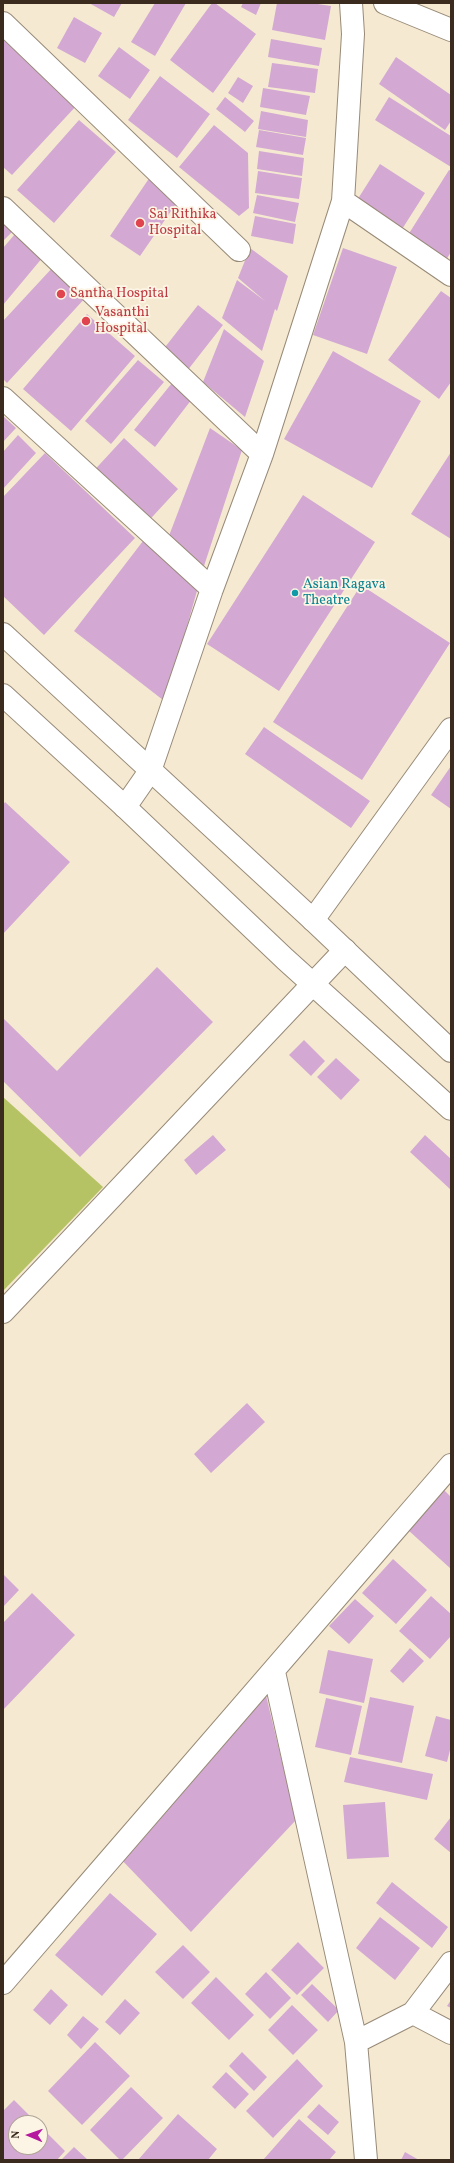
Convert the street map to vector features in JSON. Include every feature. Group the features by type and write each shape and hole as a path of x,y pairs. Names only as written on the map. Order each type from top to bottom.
{"street":[{"path":"125,807 150,771 212,589 262,454 343,201 353,34 351,3"},
{"path":"385,3 451,30"},
{"path":"3,22 239,250"},
{"path":"343,201 451,275"},
{"path":"3,208 262,454"},
{"path":"3,398 212,589"},
{"path":"3,634 313,920 451,1051"},
{"path":"3,695 125,807 312,984 451,1109"},
{"path":"313,920 451,729"},
{"path":"3,1312 345,950"},
{"path":"3,1983 274,1672 451,1465"},
{"path":"274,1672 356,2042 366,2160"},
{"path":"356,2042 413,2014 451,1963"},
{"path":"413,2014 451,2032"}],"green space":[{"path":"3,1097 103,1187 3,1291"}],"building":[{"path":"89,3 122,3 114,17"},
{"path":"155,3 186,3 155,56 131,42"},
{"path":"212,3 215,3 256,34 213,93 170,60"},
{"path":"243,3 261,3 256,15 241,7"},
{"path":"277,3 311,3 331,6 325,40 272,30"},
{"path":"74,17 102,33 85,63 57,48"},
{"path":"3,33 78,104 12,175 3,167"},
{"path":"271,39 322,48 319,66 268,57"},
{"path":"119,47 150,70 130,99 98,76"},
{"path":"396,57 451,95 451,121 445,130 379,84"},
{"path":"272,63 318,69 315,93 268,87"},
{"path":"160,76 210,114 177,158 128,120"},
{"path":"238,77 253,86 243,103 228,93"},
{"path":"263,88 310,96 306,115 260,107"},
{"path":"225,97 254,121 245,132 216,109"},
{"path":"389,97 451,136 451,167 375,120"},
{"path":"261,111 308,120 306,137 258,129"},
{"path":"79,120 116,152 54,223 17,190"},
{"path":"214,125 248,153 249,208 239,216 179,167"},
{"path":"259,130 306,138 303,155 256,147"},
{"path":"259,151 304,158 302,176 257,169"},
{"path":"380,164 425,193 399,234 354,205"},
{"path":"449,170 451,171 451,252 446,260 408,235"},
{"path":"258,171 302,178 299,199 255,193"},
{"path":"150,177 180,198 140,256 110,236"},
{"path":"257,195 299,203 295,222 253,213"},
{"path":"255,216 296,224 293,244 251,236"},
{"path":"3,217 15,229 3,241"},
{"path":"15,234 43,257 3,305 3,248"},
{"path":"250,248 288,276 277,311 275,309 262,351 222,318 237,280 265,301 238,278"},
{"path":"343,248 397,267 367,354 313,335"},
{"path":"54,266 87,296 7,383 3,379 3,321"},
{"path":"441,291 451,298 451,382 439,399 388,360"},
{"path":"198,305 223,325 187,371 162,351"},
{"path":"87,314 135,356 71,431 23,389"},
{"path":"224,329 264,361 245,417 203,382"},
{"path":"333,351 421,401 372,488 284,439"},
{"path":"138,360 164,382 111,444 85,421"},
{"path":"172,383 192,399 155,447 134,430"},
{"path":"3,416 16,428 3,442"},
{"path":"210,428 242,450 204,566 167,541"},
{"path":"18,435 36,453 3,489 3,452"},
{"path":"124,438 178,489 142,528 88,477"},
{"path":"451,452 451,539 411,514"},
{"path":"45,453 135,538 44,635 3,596 3,497"},
{"path":"303,495 375,542 279,691 207,644"},
{"path":"143,541 199,584 183,640 163,700 74,631"},
{"path":"361,585 450,643 362,780 273,722"},
{"path":"264,727 370,801 351,828 245,754"},
{"path":"451,766 451,809 431,795"},
{"path":"5,802 70,862 3,934 3,805"},
{"path":"157,967 213,1022 80,1157 3,1081 3,1018 57,1071"},
{"path":"304,1040 325,1061 311,1076 289,1055"},
{"path":"336,1058 360,1080 341,1100 317,1077"},
{"path":"213,1135 226,1150 196,1175 184,1160"},
{"path":"425,1135 451,1159 451,1190 410,1152"},
{"path":"247,1403 265,1422 211,1473 194,1454"},
{"path":"444,1490 451,1497 451,1569 408,1530"},
{"path":"393,1559 427,1590 396,1624 362,1593"},
{"path":"3,1574 19,1590 3,1607"},
{"path":"32,1593 75,1635 3,1710 3,1623"},
{"path":"431,1596 451,1614 451,1636 430,1659 399,1631"},
{"path":"355,1599 374,1616 349,1644 329,1626"},
{"path":"410,1648 424,1661 403,1683 390,1671"},
{"path":"328,1650 373,1659 364,1703 319,1693"},
{"path":"264,1687 296,1820 191,1932 116,1854"},
{"path":"370,1697 414,1706 402,1763 358,1754"},
{"path":"326,1698 362,1706 351,1755 315,1747"},
{"path":"436,1716 451,1720 451,1746 447,1762 425,1756"},
{"path":"350,1757 433,1774 427,1800 344,1782"},
{"path":"385,1802 389,1857 347,1859 343,1805"},
{"path":"451,1817 451,1853 434,1839"},
{"path":"392,1882 448,1927 432,1948 376,1903"},
{"path":"110,1893 157,1934 102,1996 55,1955"},
{"path":"380,1917 420,1948 395,1980 356,1948"},
{"path":"298,1942 324,1968 297,1995 271,1970"},
{"path":"183,1945 210,1972 183,1999 155,1972"},
{"path":"266,1972 291,1998 270,2019 245,1994"},
{"path":"216,1977 254,2015 229,2040 191,2003"},
{"path":"312,1984 339,2010 328,2022 301,1995"},
{"path":"51,1989 68,2005 50,2025 33,2010"},
{"path":"125,1999 140,2013 120,2035 105,2022"},
{"path":"451,2000 451,2008 447,2006"},
{"path":"292,2005 318,2030 293,2055 268,2030"},
{"path":"83,2016 99,2029 81,2049 67,2035"},
{"path":"95,2042 130,2076 82,2125 48,2091"},
{"path":"242,2052 267,2077 254,2091 229,2066"},
{"path":"297,2059 323,2086 273,2138 246,2111"},
{"path":"226,2072 249,2094 235,2109 212,2087"},
{"path":"131,2087 163,2118 122,2160 120,2160 90,2130"},
{"path":"14,2100 29,2115 8,2115 8,2155 48,2155 48,2134 65,2151 57,2160 3,2160 3,2111"},
{"path":"319,2104 339,2122 328,2135 307,2117"},
{"path":"178,2114 217,2149 208,2160 138,2160"},
{"path":"299,2119 336,2152 329,2160 263,2160"},
{"path":"74,2147 88,2160 61,2160"},
{"path":"405,2152 419,2160 401,2160"}],"place":[{"name":"Sai Rithika Hospital","path":"140,223"},
{"name":"Santha Hospital","path":"61,294"},
{"name":"Vasanthi Hospital","path":"86,321"},
{"name":"Asian Ragava Theatre","path":"295,593"}]}
